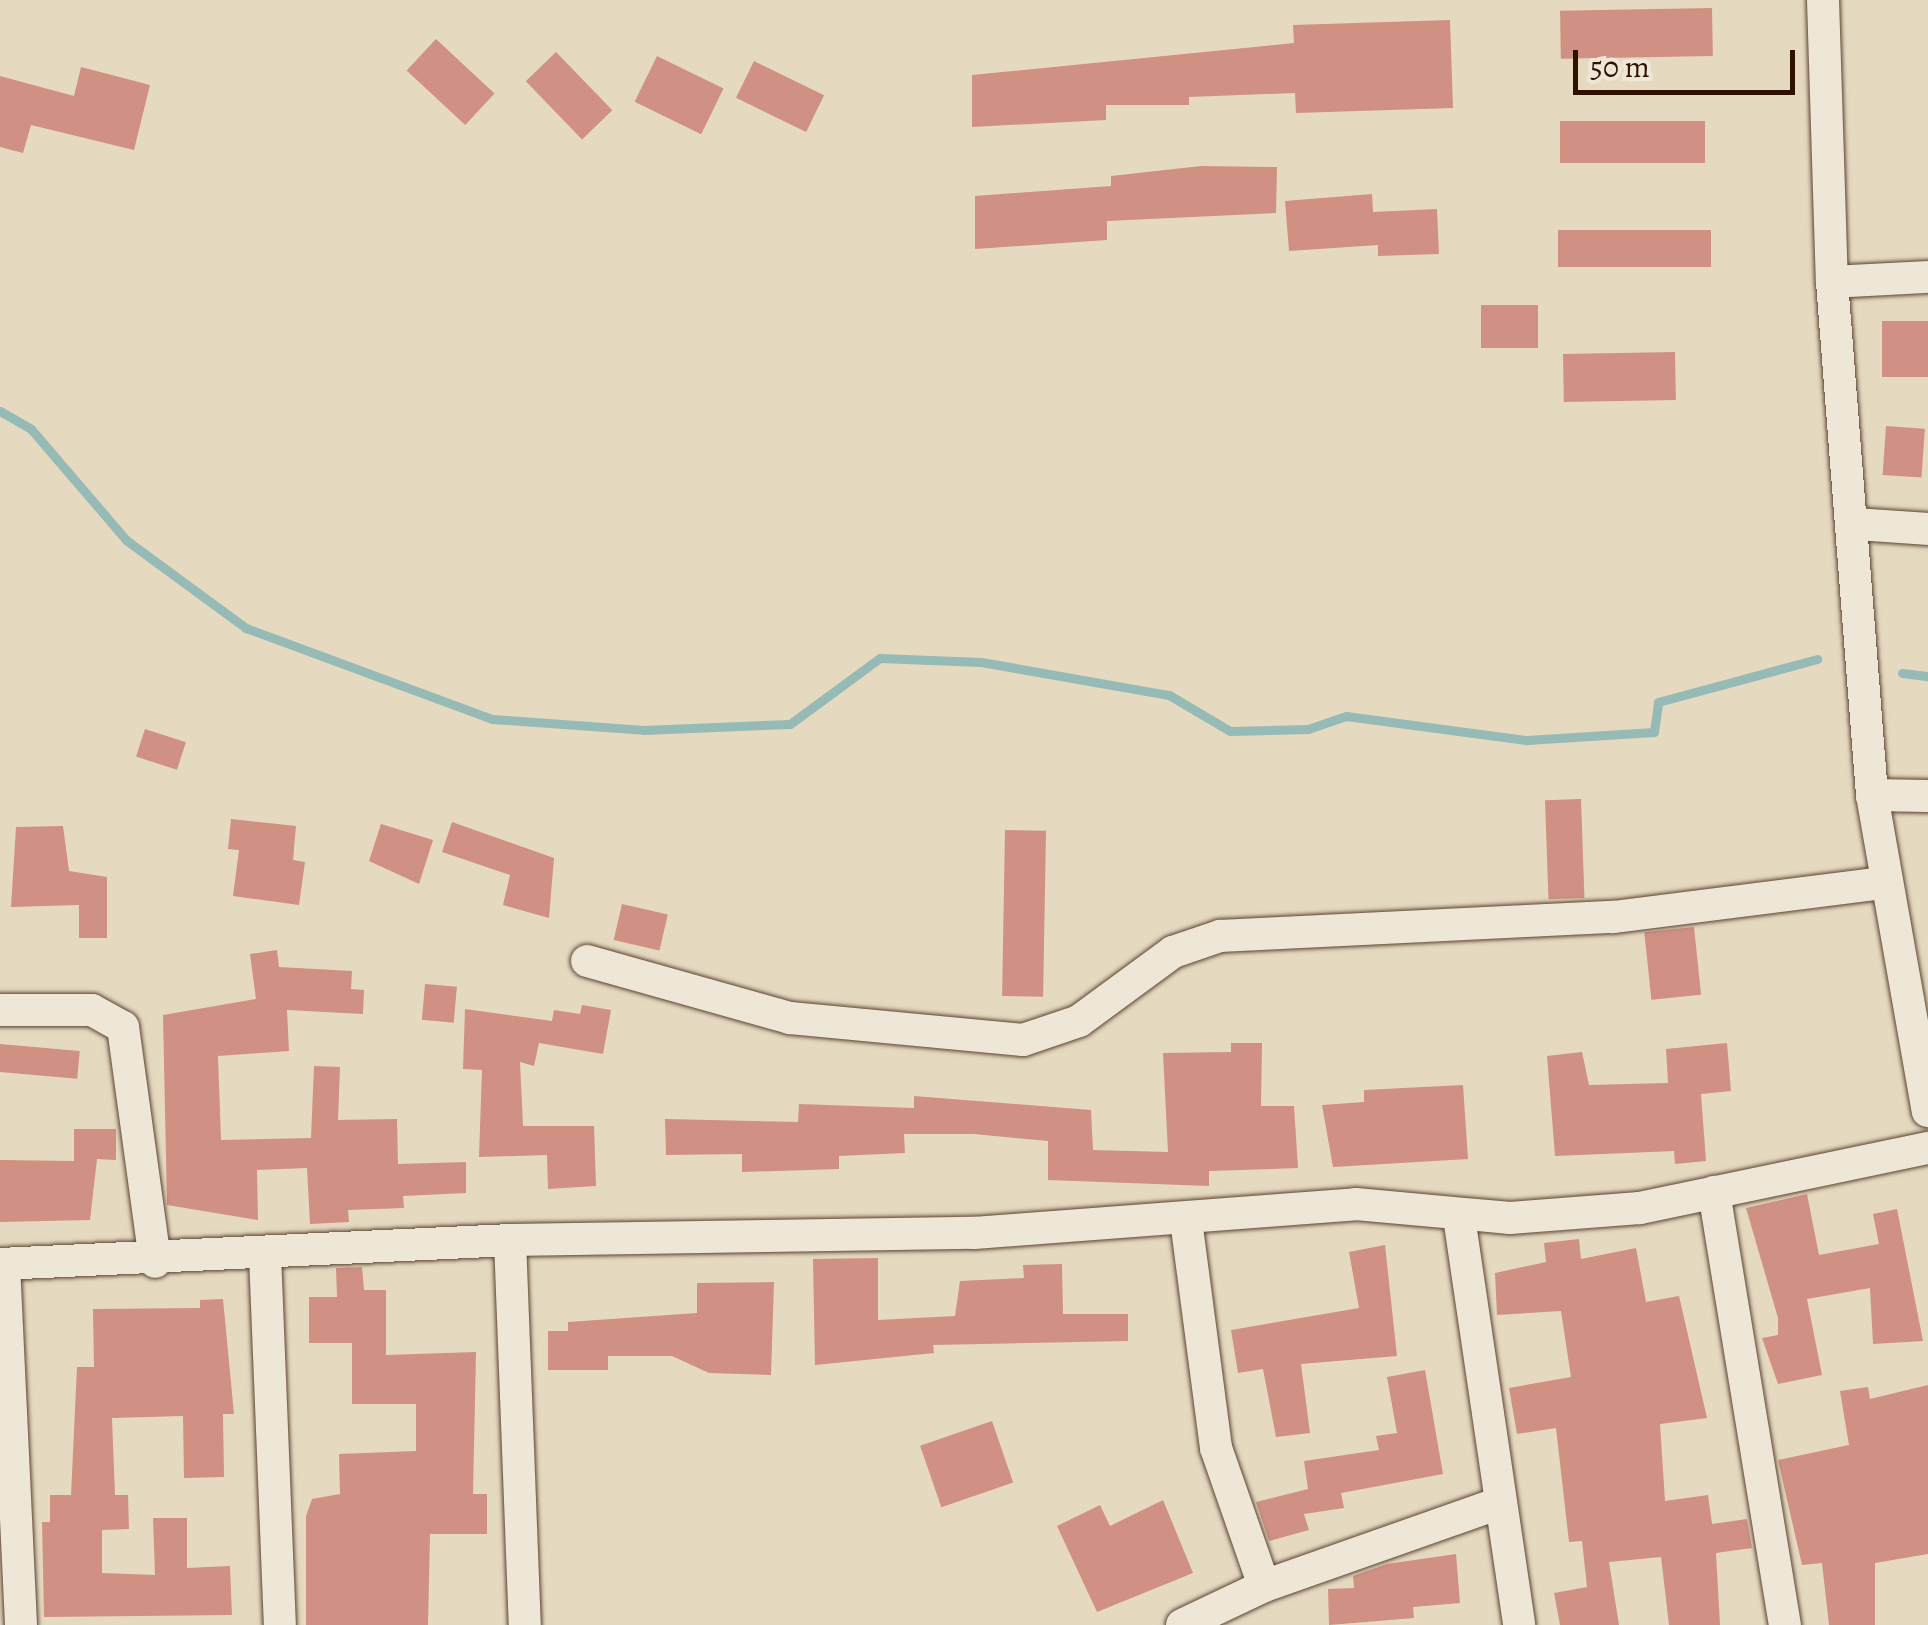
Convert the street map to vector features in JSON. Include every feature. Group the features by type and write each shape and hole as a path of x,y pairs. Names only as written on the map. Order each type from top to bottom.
{"street":[{"path":"1823,0 1832,282 1855,524 1872,795 1882,882 1928,1111"},
{"path":"1832,282 1928,278"},
{"path":"1855,524 1928,528"},
{"path":"1872,795 1928,796"},
{"path":"588,961 790,1018 1023,1040 1079,1021 1172,952 1220,936 1613,917 1882,882"},
{"path":"0,1010 92,1010 122,1027 155,1262"},
{"path":"21,1625 2,1264 155,1262 510,1240 1186,1220 1356,1204 1459,1217 1640,1208 1928,1148"},
{"path":"1714,1192 1785,1625"},
{"path":"1459,1217 1519,1625"},
{"path":"1186,1220 1216,1448 1264,1586"},
{"path":"510,1240 525,1625"},
{"path":"265,1255 280,1625"},
{"path":"1182,1625 1264,1586 1500,1503"}],"building":[{"path":"1712,8 1713,56 1561,59 1560,11"},
{"path":"1450,20 1453,108 1296,113 1295,93 1189,97 1189,105 1106,105 1106,120 972,127 972,75 1294,43 1293,25"},
{"path":"436,39 495,94 465,125 407,70"},
{"path":"556,52 612,110 582,139 526,81"},
{"path":"657,56 724,88 701,134 635,102"},
{"path":"754,61 824,95 806,132 736,98"},
{"path":"81,67 150,85 134,150 31,125 23,153 0,147 0,76 74,96"},
{"path":"1560,121 1705,121 1705,163 1560,163"},
{"path":"1201,166 1277,167 1276,213 1107,221 1107,240 975,249 975,196 1111,186 1111,176"},
{"path":"1372,194 1373,212 1437,209 1439,254 1378,256 1378,245 1289,251 1285,201"},
{"path":"1558,230 1711,230 1711,267 1558,267"},
{"path":"1481,305 1538,305 1538,348 1481,348"},
{"path":"1882,321 1928,321 1928,377 1882,377"},
{"path":"1675,352 1676,400 1564,402 1563,354"},
{"path":"1886,426 1925,429 1921,478 1883,475"},
{"path":"145,729 186,742 177,770 136,757"},
{"path":"1581,799 1584,898 1548,899 1545,800"},
{"path":"231,819 296,826 293,860 305,862 299,905 233,896 239,850 228,849"},
{"path":"452,822 554,858 549,918 503,905 510,875 442,852"},
{"path":"381,824 433,840 419,884 369,861"},
{"path":"63,826 69,871 107,877 107,938 79,938 79,905 11,907 16,827"},
{"path":"1005,830 1046,831 1043,997 1002,996"},
{"path":"622,904 668,915 659,951 614,940"},
{"path":"1694,927 1701,995 1651,1000 1644,932"},
{"path":"277,950 279,967 352,971 351,989 364,990 363,1014 287,1010 289,1051 218,1056 221,1140 311,1138 314,1066 340,1067 338,1120 397,1119 398,1164 466,1162 466,1193 403,1196 404,1208 348,1210 349,1222 310,1224 307,1168 257,1170 258,1220 167,1205 163,1015 256,999 250,954"},
{"path":"425,984 457,987 454,1023 422,1020"},
{"path":"582,1005 611,1010 603,1054 539,1043 534,1066 520,1062 523,1126 594,1126 596,1186 548,1189 547,1155 479,1157 482,1070 463,1069 465,1009 552,1021 554,1010 580,1014"},
{"path":"1231,1043 1262,1043 1261,1106 1294,1106 1298,1168 1209,1171 1209,1186 1048,1180 1048,1141 974,1134 904,1134 905,1153 839,1156 839,1169 742,1172 742,1154 666,1155 665,1119 798,1122 799,1104 914,1108 914,1096 1091,1110 1093,1150 1168,1152 1163,1053 1231,1052"},
{"path":"1727,1043 1731,1091 1701,1094 1706,1161 1675,1164 1674,1151 1555,1156 1547,1056 1582,1052 1589,1085 1668,1083 1666,1049"},
{"path":"0,1044 80,1051 77,1079 0,1072"},
{"path":"1463,1085 1468,1159 1333,1167 1322,1105 1364,1102 1364,1090"},
{"path":"74,1129 116,1129 116,1160 97,1159 90,1220 0,1222 0,1160 74,1161"},
{"path":"1807,1194 1819,1255 1879,1244 1873,1214 1897,1209 1923,1341 1873,1344 1870,1288 1807,1299 1822,1375 1778,1384 1762,1338 1778,1335 1778,1318 1746,1208"},
{"path":"1579,1239 1581,1259 1636,1248 1646,1302 1679,1296 1707,1418 1660,1424 1665,1501 1708,1495 1712,1524 1747,1519 1752,1548 1716,1553 1720,1625 1669,1625 1661,1557 1609,1562 1619,1625 1560,1625 1554,1593 1587,1587 1582,1541 1569,1542 1556,1428 1517,1434 1509,1388 1571,1377 1561,1311 1497,1315 1495,1273 1546,1262 1544,1243"},
{"path":"1385,1245 1397,1356 1301,1364 1310,1433 1276,1437 1263,1369 1238,1373 1231,1330 1359,1308 1349,1252"},
{"path":"878,1258 878,1320 955,1316 960,1281 1024,1278 1023,1265 1062,1264 1063,1314 1128,1314 1128,1341 933,1345 934,1353 815,1365 813,1259"},
{"path":"362,1267 364,1290 386,1290 386,1355 476,1352 473,1494 487,1494 487,1534 430,1534 428,1625 306,1625 306,1516 312,1499 340,1494 339,1454 416,1451 416,1404 352,1404 352,1343 309,1343 309,1297 337,1297 336,1268"},
{"path":"774,1282 771,1375 709,1373 672,1356 608,1356 608,1370 548,1370 548,1331 568,1331 568,1322 697,1313 697,1283"},
{"path":"223,1299 234,1414 223,1414 224,1477 184,1478 183,1416 112,1418 115,1495 128,1495 129,1529 102,1530 102,1573 155,1575 153,1518 187,1518 187,1568 230,1566 232,1615 44,1617 42,1522 50,1522 50,1495 71,1495 77,1367 94,1367 93,1309 200,1308 200,1300"},
{"path":"1425,1370 1443,1474 1341,1493 1344,1508 1304,1514 1309,1530 1269,1541 1256,1502 1308,1489 1304,1461 1379,1450 1376,1436 1397,1433 1387,1377"},
{"path":"1928,1385 1928,1554 1875,1563 1875,1625 1829,1625 1822,1563 1802,1565 1778,1460 1849,1445 1840,1391 1868,1387 1870,1399"},
{"path":"992,1421 1013,1482 941,1507 920,1446"},
{"path":"1163,1500 1193,1573 1097,1612 1057,1526 1100,1505 1110,1526"},
{"path":"1456,1554 1460,1603 1413,1607 1414,1618 1329,1625 1328,1589 1354,1588 1353,1576 1387,1564"}],"waterway":[{"path":"0,411 31,429 126,540 246,628 492,719 644,730 790,724 880,658 981,662 1169,695 1230,731 1308,729 1346,716 1527,740 1654,732 1658,702 1817,659"},
{"path":"1902,673 1928,676"}]}
